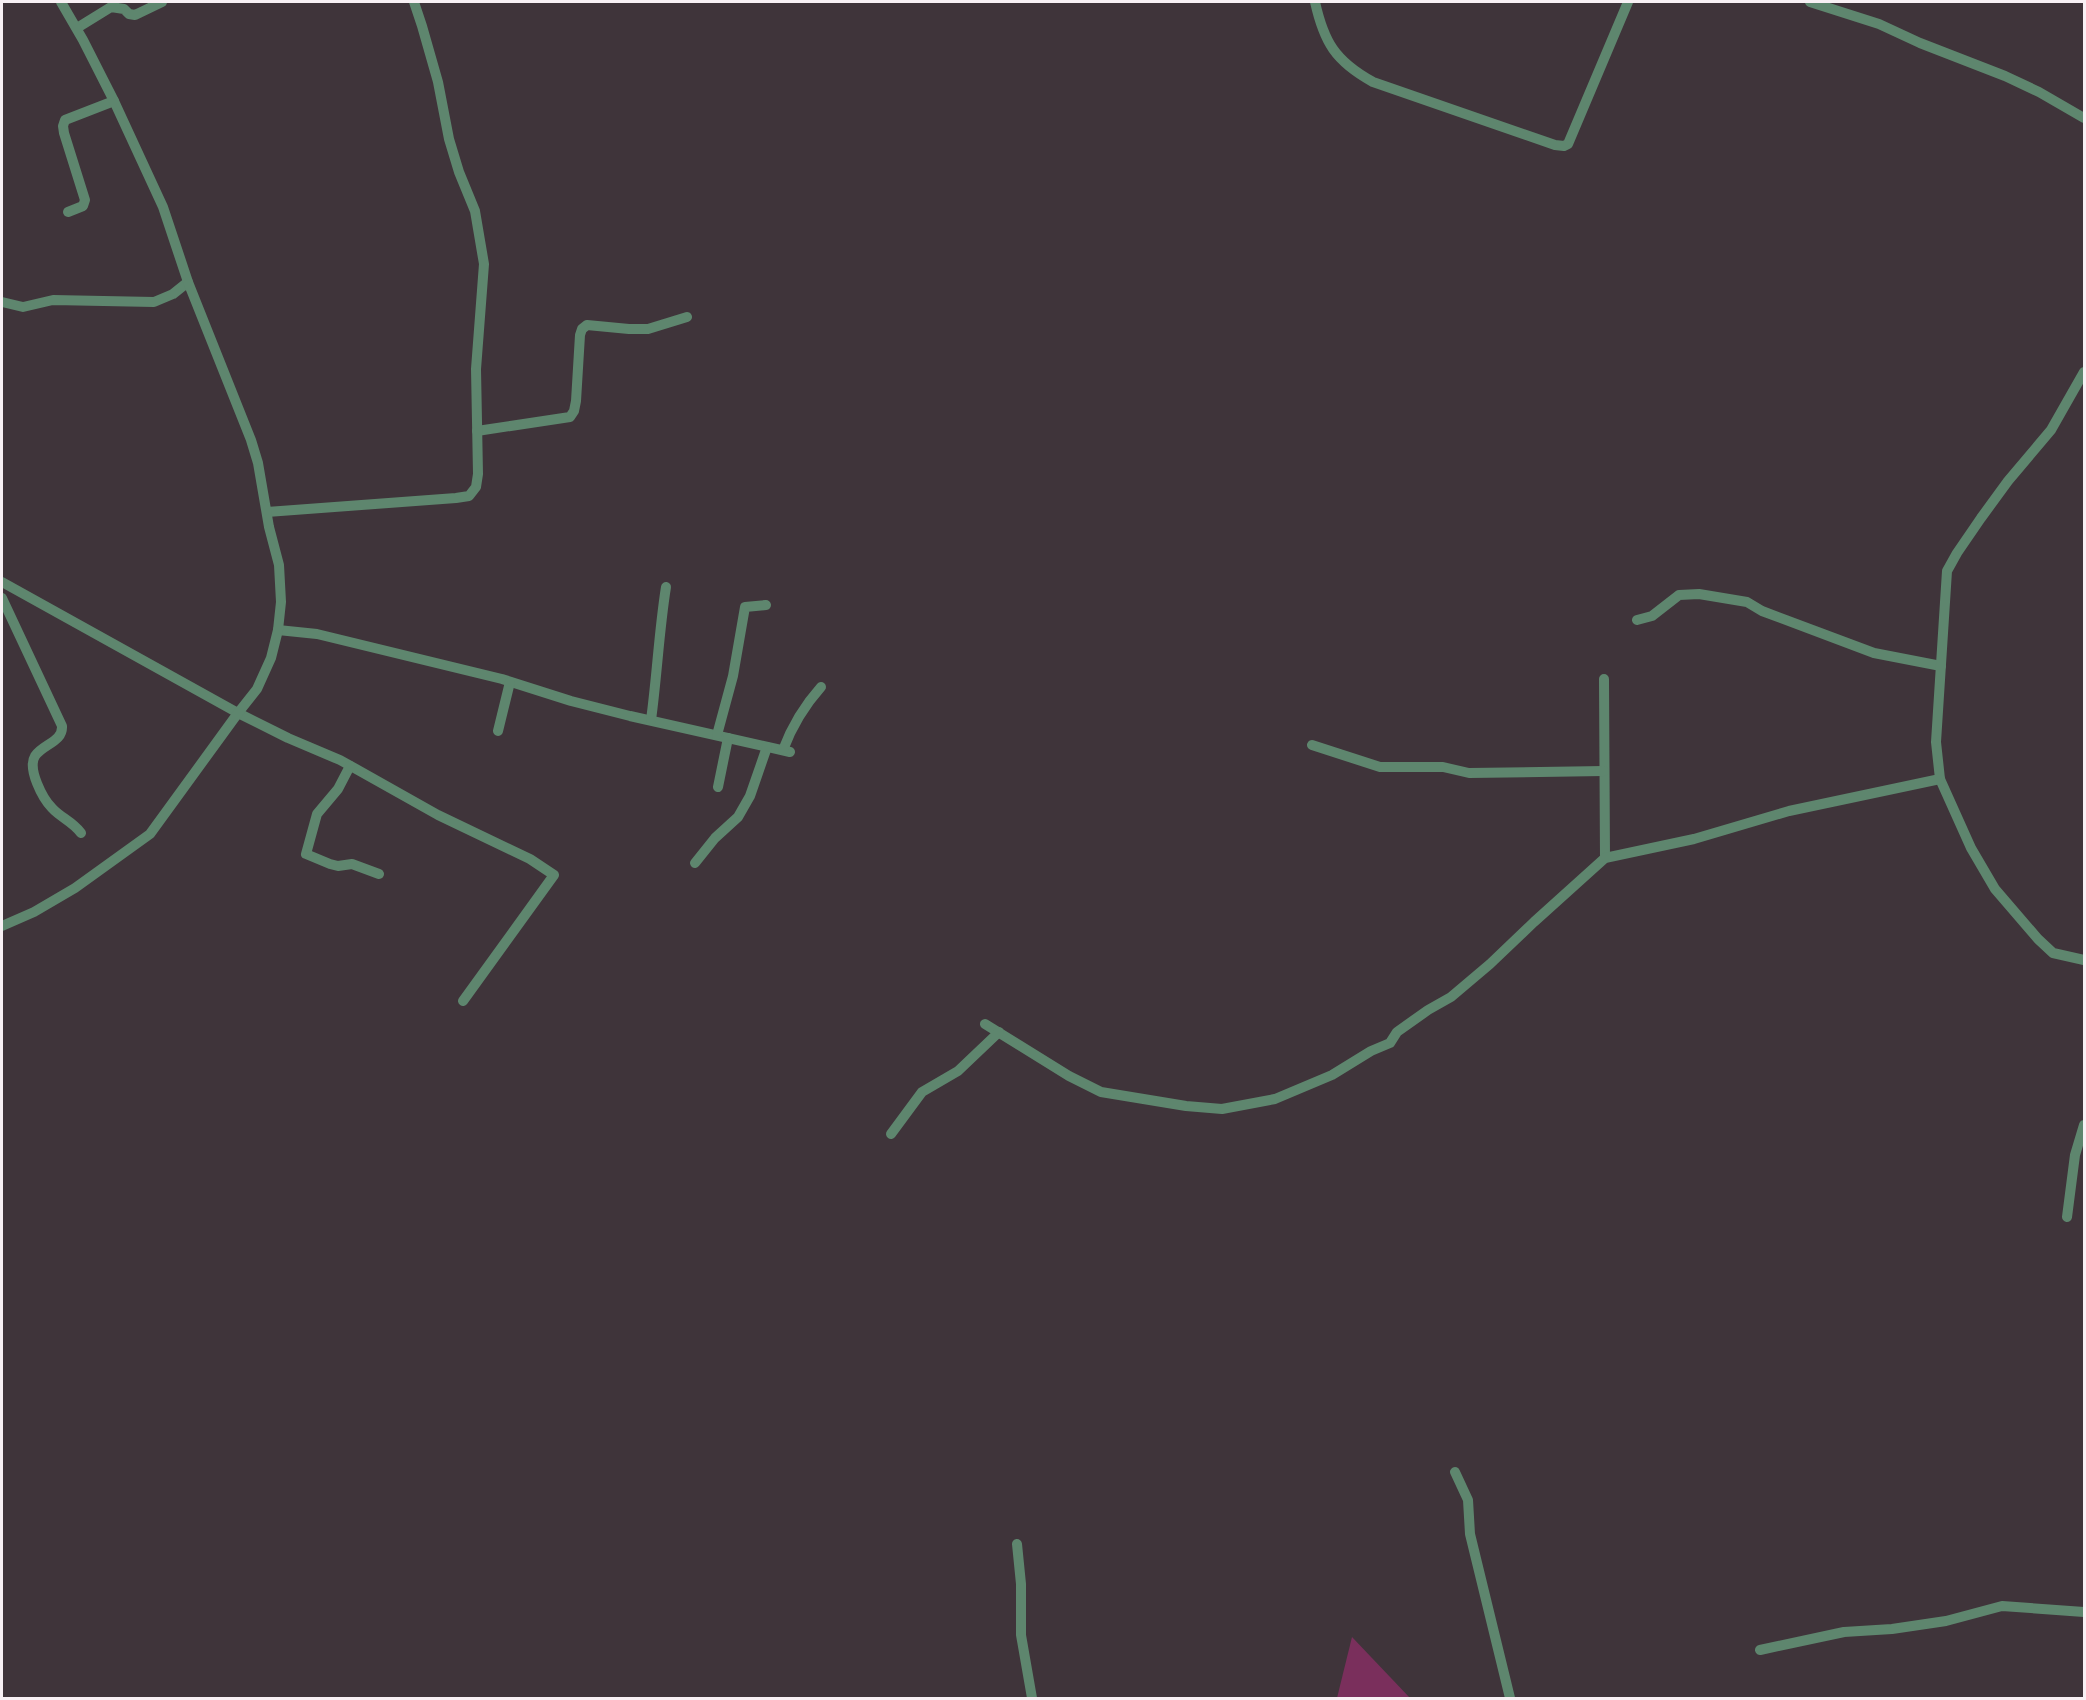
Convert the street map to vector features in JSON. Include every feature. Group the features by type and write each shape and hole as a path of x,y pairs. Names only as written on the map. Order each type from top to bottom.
{"street":[{"path":"2,926 34,912 75,888 150,834 257,689 272,658 282,602 279,565 258,463 250,440 188,282 164,207 114,101 77,28 61,2"},
{"path":"77,28 111,7 124,9 129,14 135,15 162,2"},
{"path":"267,512 469,495 476,487 476,369 484,264 476,211 459,172 449,139 438,82 414,2"},
{"path":"1315,2 1321,28 1337,55 1352,70 1373,82 1555,145 1564,146 1569,144 1628,2"},
{"path":"1810,2 1879,24 1920,43 2005,76 2085,118"},
{"path":"68,212 83,206 85,200 64,133 65,120 114,101"},
{"path":"2,303 23,307 53,300 154,302 173,294 188,282"},
{"path":"477,431 570,417 576,401 580,335 582,329 587,325 648,329 687,317"},
{"path":"2085,372 2050,430 1988,509 1947,571 1936,742 1940,779 1971,848 1995,889 2037,939 2053,953 2085,960"},
{"path":"2,582 238,712 350,766 438,815 530,859 554,875 463,1001"},
{"path":"651,720 666,587"},
{"path":"1637,620 1652,616 1679,595 1699,594 1747,602 1762,611 1874,653 1941,666"},
{"path":"2,598 62,726 59,736 36,754 33,760 33,771 41,792 52,809 75,825 81,833"},
{"path":"718,787 722,737 745,607 766,604"},
{"path":"278,630 317,634 510,682 571,701 787,751 790,731 808,702 821,687"},
{"path":"1604,679 1605,858"},
{"path":"498,731 510,682"},
{"path":"1312,745 1380,767 1443,767 1468,773 1604,771"},
{"path":"695,863 715,838 738,817 750,796 767,747"},
{"path":"350,766 338,789 317,814 306,854 330,864 338,866 352,864 379,874"},
{"path":"985,1024 1069,1076 1101,1092 1186,1106 1222,1109 1275,1099 1332,1075 1371,1051 1390,1043 1397,1032 1451,997 1490,964 1605,858 1694,839 1790,811 1940,779"},
{"path":"891,1134 922,1092 958,1071 999,1032"},
{"path":"2067,1216 2075,1155 2085,1125"},
{"path":"1455,1472 1468,1500 1470,1534 1510,1698"},
{"path":"1017,1545 1021,1584 1021,1635 1032,1698"},
{"path":"1760,1650 1844,1632 1892,1629 1946,1621 2002,1606 2085,1612"}],"shaded area":[{"path":"1352,1637 1410,1698 1337,1698"}]}
